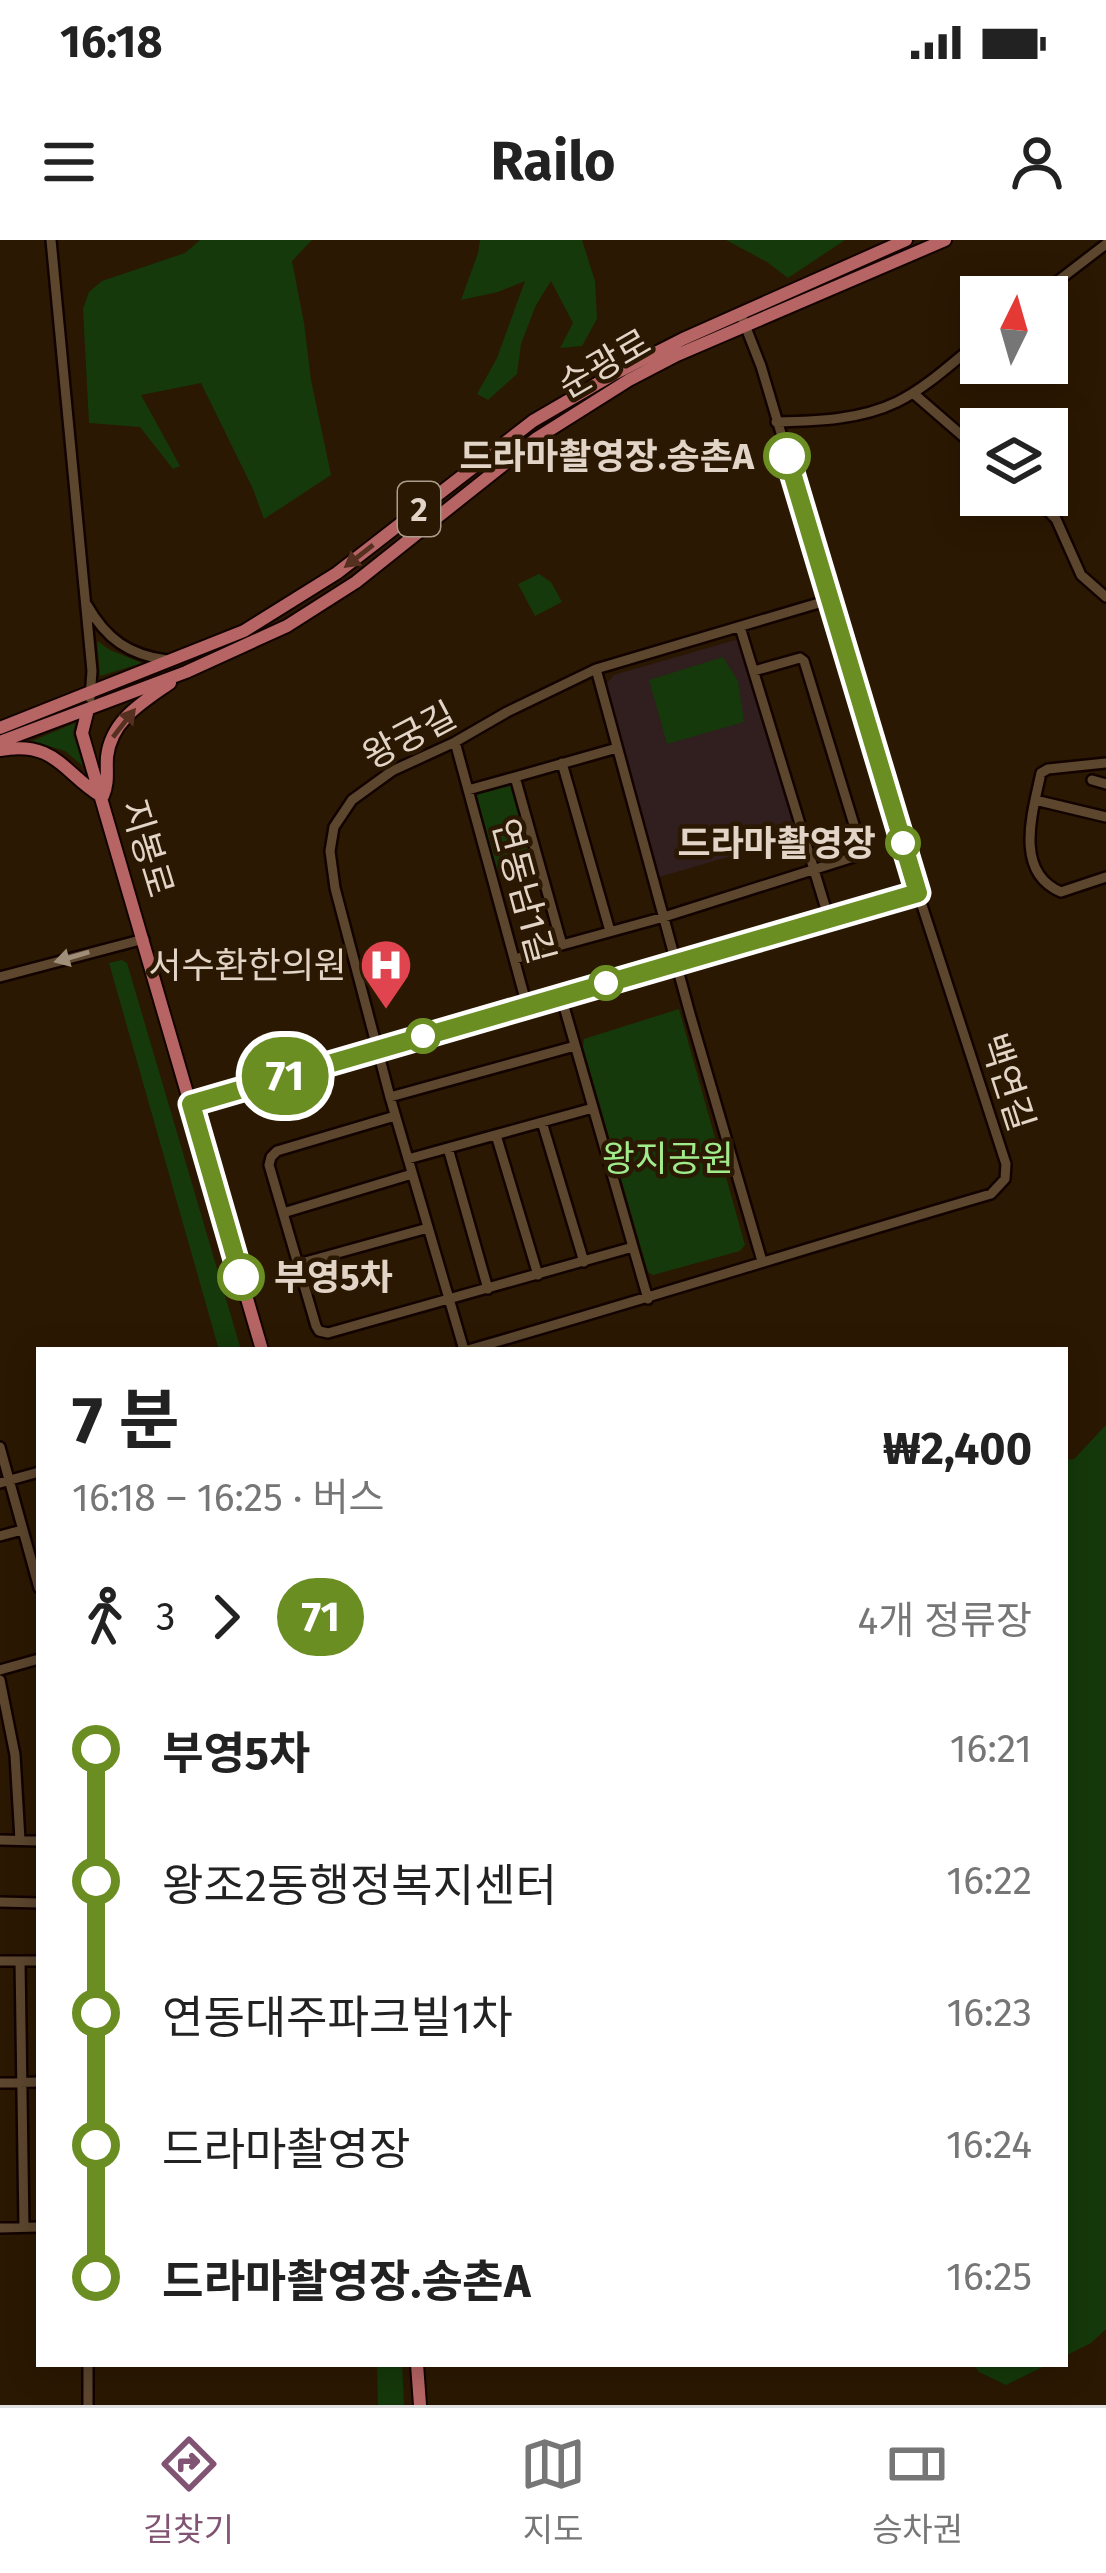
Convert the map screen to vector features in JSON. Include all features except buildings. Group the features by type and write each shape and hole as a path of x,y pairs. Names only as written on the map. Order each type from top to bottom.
{"main road":[{"name":"순광로","path":"0,746 287,626 370,572 537,438 629,380 906,240"},
{"name":"순광로","path":"0,728 244,631 337,573 532,421 612,375 945,240"},
{"path":"0,746 29,748 50,756 102,797 108,785 107,752 119,723 186,672"},
{"name":"지봉로","path":"88,709 82,733 261,1347"},
{"path":"417,2367 420,2405"}],"street":[{"path":"51,240 84,600 91,692 88,709"},
{"path":"1064,276 1106,244"},
{"name":"백연길","path":"477,1347 991,1194 1005,1179 1006,1164 743,320"},
{"path":"776,422 874,411 913,393 960,356"},
{"path":"913,393 960,434"},
{"path":"1053,516 1081,575 1106,597"},
{"path":"84,600 97,622 126,650 173,661"},
{"name":"왕궁길","path":"465,1347 395,1116 335,888 332,836 347,805 392,771 596,669 830,600"},
{"path":"740,627 830,919"},
{"name":"연동남1길","path":"515,777 562,945 863,854 804,661 800,658 754,671"},
{"path":"596,669 761,1261"},
{"name":"연동남1길","path":"454,742 527,1006"},
{"name":"연동남1길","path":"468,790 617,748"},
{"path":"1106,763 1041,773 1030,825 1030,852 1052,888 1061,892 1106,877"},
{"name":"연동남1길","path":"562,764 610,932"},
{"path":"1092,780 1106,784"},
{"path":"1035,800 1106,817"},
{"path":"191,1104 918,893"},
{"path":"0,977 144,939"},
{"path":"515,959 562,945"},
{"path":"561,996 648,1299"},
{"path":"390,1097 575,1046"},
{"path":"408,1159 593,1108"},
{"path":"395,1116 273,1154 269,1166 316,1328 325,1333 633,1247"},
{"path":"542,1122 584,1262"},
{"path":"496,1135 538,1275"},
{"path":"448,1148 488,1289"},
{"path":"283,1213 412,1174"},
{"path":"298,1264 428,1228"},
{"path":"0,1447 4,1482 36,1578"},
{"path":"4,1482 36,1473"},
{"path":"0,1536 22,1530"},
{"path":"20,1840 15,1755 0,1675 36,1660"},
{"path":"0,1840 36,1840"},
{"path":"0,1902 36,1903"},
{"path":"0,1961 36,1961"},
{"path":"20,1961 24,2228"},
{"path":"0,2083 36,2082"},
{"path":"0,2228 36,2227"},
{"path":"88,2367 88,2405"}],"shaded area":[{"path":"739,639 797,837 659,877 604,687 614,675"}],"green space":[{"path":"200,240 312,240 292,261 331,475 264,519 201,383 141,395 180,466 173,469 140,427 89,423 83,309 89,292 102,281 185,253"},
{"path":"480,240 582,240 595,281 597,319 582,346 560,348 573,323 551,281 521,344 517,374 488,400 477,394 497,358 525,281 461,300"},
{"path":"726,240 845,240 788,278"},
{"path":"539,574 551,582 562,602 535,616 518,584"},
{"path":"97,641 110,650 142,663 100,676"},
{"path":"723,657 738,681 744,722 667,744 649,680"},
{"path":"75,723 73,734 83,766 65,751 32,741"},
{"path":"511,784 531,859 494,870 472,795"},
{"path":"109,963 127,963 240,1347 218,1347"},
{"name":"왕지공원","path":"679,1009 745,1245 740,1251 653,1275 648,1272 583,1047 584,1039"},
{"path":"1106,1425 1106,2329 1068,2354 1068,1460"},
{"path":"377,2367 402,2367 404,2405 378,2405"},
{"path":"975,2367 1043,2367 1006,2385"}],"bus line":[{"name":"71","path":"241,1277 191,1104 918,893 787,456"}],"place":[{"name":"드라마촬영장.송촌A","path":"787,456"},
{"name":"드라마촬영장","path":"903,843"},
{"name":"서수환한의원","path":"386,1011"},
{"name":"부영5차","path":"241,1277"}]}
